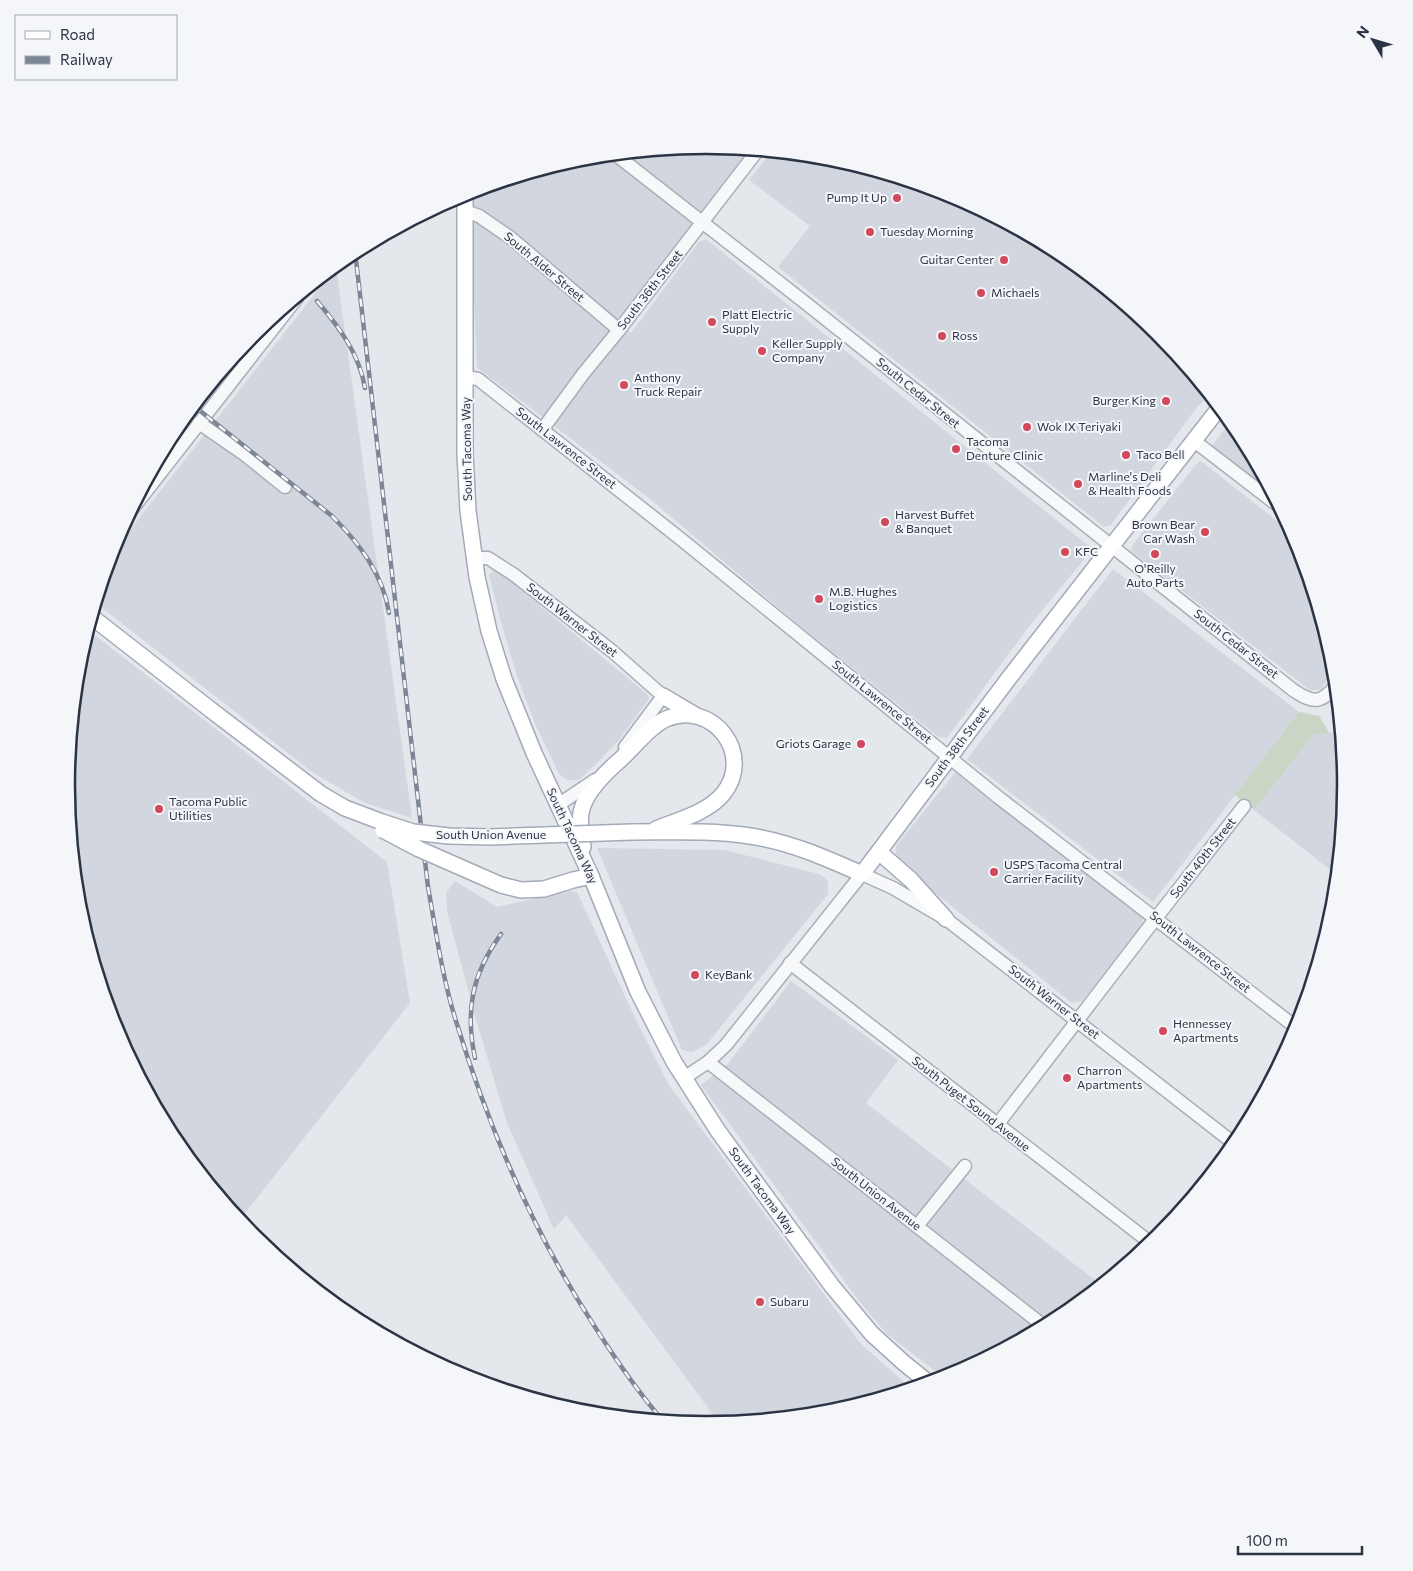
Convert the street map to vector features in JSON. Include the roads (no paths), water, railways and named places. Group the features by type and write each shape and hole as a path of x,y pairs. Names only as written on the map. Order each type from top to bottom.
{"main road":[{"name":"South Tacoma Way","path":"465,202 466,473 474,558 489,631 504,679 534,753 585,862 641,998 666,1048 718,1131 832,1286 872,1334 923,1378"},
{"name":"South 38th Street","path":"862,874 1216,412"},
{"name":"South Union Avenue","path":"97,621 306,784 346,808 382,822 413,832 449,836 490,837 632,832 713,833 751,836 811,852 862,874"},
{"path":"647,832 703,810 711,804 723,793 732,777 734,760 730,742 724,733 714,724 663,696"},
{"path":"585,862 580,815 584,802 605,773 664,719 674,716 695,715"},
{"path":"346,808 419,849 501,885 521,890 544,889 591,876"},
{"path":"879,852 911,880 946,919"}],"street":[{"name":"South 36th Street","path":"542,430 583,374 754,156"},
{"name":"South Cedar Street","path":"622,159 809,305 1293,690 1307,699 1318,701 1325,698 1331,691"},
{"name":"South Alder Street","path":"465,211 479,216 512,238 619,330"},
{"path":"154,482 278,322"},
{"name":"South Lawrence Street","path":"465,377 478,379 662,524 998,797 1291,1024"},
{"path":"199,423 244,454 285,487"},
{"path":"1193,440 1269,498"},
{"name":"South Warner Street","path":"474,558 488,558 513,574 612,651 663,696"},
{"path":"558,805 605,773 663,696"},
{"name":"South 40th Street","path":"997,1125 1244,806"},
{"name":"South Warner Street","path":"862,874 893,888 946,919 1229,1140"},
{"name":"South 38th Street","path":"684,1078 708,1062 726,1045 862,874"},
{"name":"South Puget Sound Avenue","path":"790,963 1145,1239"},
{"name":"South Union Avenue","path":"708,1062 1039,1322"},
{"path":"917,1226 964,1166"}],"railway":[{"path":"356,260 428,887 451,1004 483,1101 532,1217 595,1327 628,1376 659,1415"},
{"path":"317,301 347,341 358,363 365,388"},
{"path":"199,410 342,526 360,548 375,572 386,599 389,613"},
{"path":"475,1058 471,1024 473,993 483,964 501,934"}],"place":[{"name":"Pump It Up","path":"897,198"},
{"name":"Tuesday Morning","path":"870,232"},
{"name":"Guitar Center","path":"1004,260"},
{"name":"Michaels","path":"981,293"},
{"name":"Platt Electric Supply","path":"712,322"},
{"name":"Ross","path":"942,336"},
{"name":"Keller Supply Company","path":"762,351"},
{"name":"Anthony Truck Repair","path":"624,385"},
{"name":"Burger King","path":"1166,401"},
{"name":"Wok IX Teriyaki","path":"1027,427"},
{"name":"Tacoma Denture Clinic","path":"956,449"},
{"name":"Taco Bell","path":"1126,455"},
{"name":"Marline's Deli & Health Foods","path":"1078,484"},
{"name":"Harvest Buffet & Banquet","path":"885,522"},
{"name":"Brown Bear Car Wash","path":"1205,532"},
{"name":"KFC","path":"1065,552"},
{"name":"O'Reilly Auto Parts","path":"1155,554"},
{"name":"M.B. Hughes Logistics","path":"819,599"},
{"name":"Griots Garage","path":"861,744"},
{"name":"Tacoma Public Utilities","path":"159,809"},
{"name":"USPS Tacoma Central Carrier Facility","path":"994,872"},
{"name":"KeyBank","path":"695,975"},
{"name":"Hennessey Apartments","path":"1163,1031"},
{"name":"Charron Apartments","path":"1067,1078"},
{"name":"Subaru","path":"760,1302"}]}
